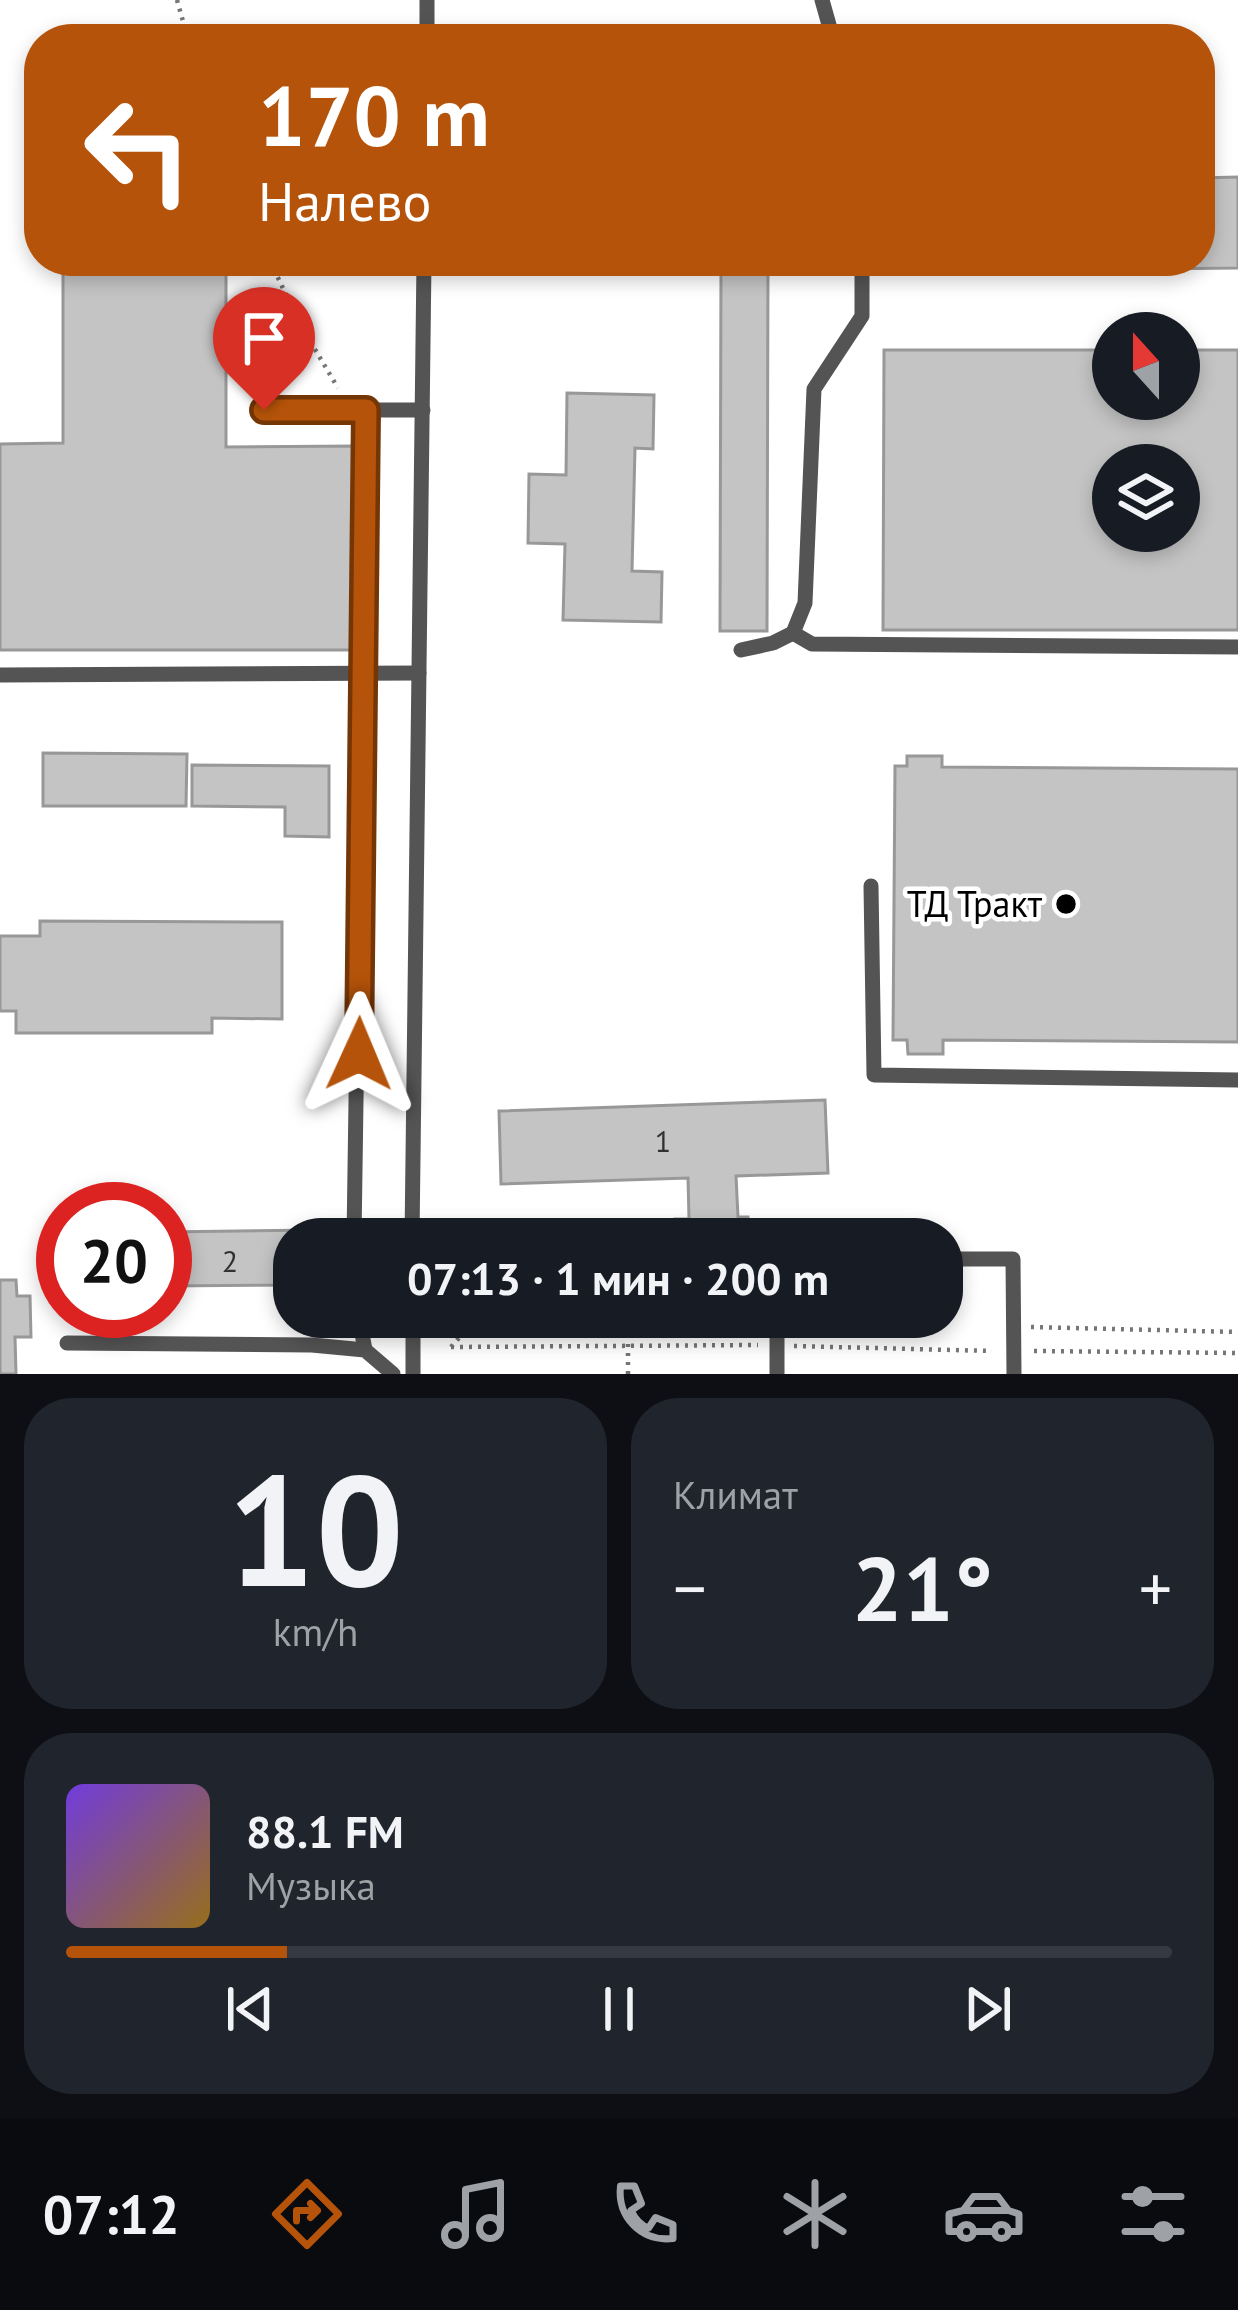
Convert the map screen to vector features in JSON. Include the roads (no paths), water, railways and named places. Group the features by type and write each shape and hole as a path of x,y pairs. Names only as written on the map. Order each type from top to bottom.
{"lane":[{"path":"412,1218 424,276"},
{"path":"742,650 793,633 805,603 814,389 862,316 862,276"},
{"path":"264,410 423,410"},
{"path":"354,1218 365,674 358,410"},
{"path":"793,633 812,644 1238,647"},
{"path":"0,675 419,674"},
{"path":"871,886 874,1075 1238,1079"},
{"path":"963,1259 1013,1259 1014,1374"},
{"path":"362,1338 365,1350"},
{"path":"412,1338 413,1374"},
{"path":"777,1338 777,1374"},
{"path":"67,1343 312,1345 365,1350 392,1374"}],"place":[{"name":"ТД Тракт","path":"1066,904"}]}
